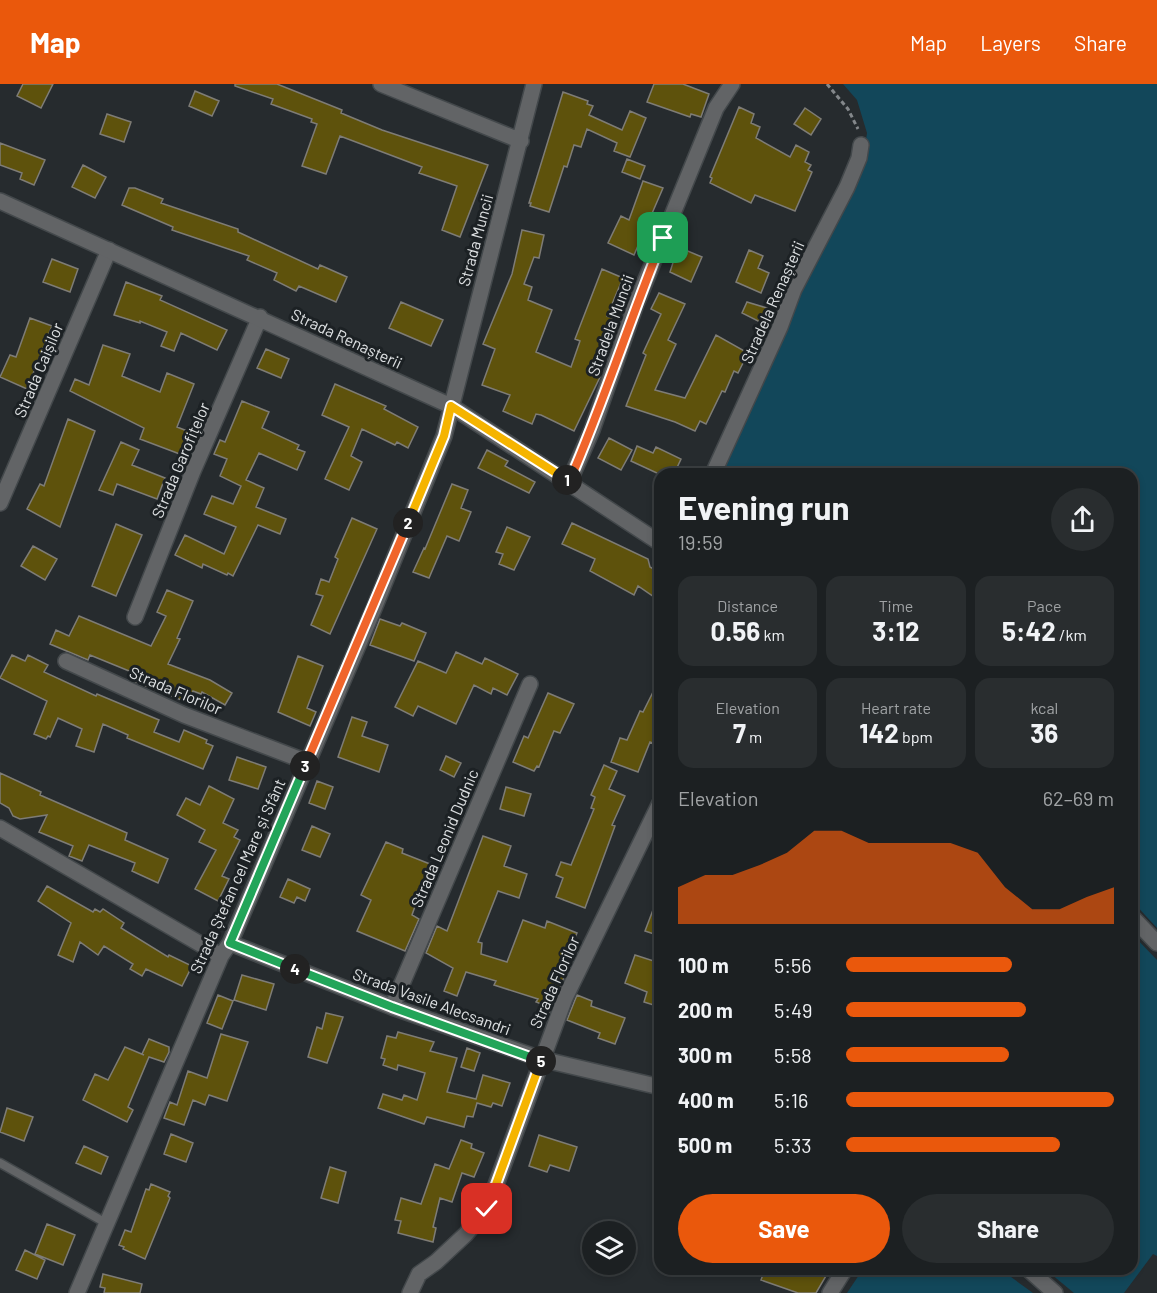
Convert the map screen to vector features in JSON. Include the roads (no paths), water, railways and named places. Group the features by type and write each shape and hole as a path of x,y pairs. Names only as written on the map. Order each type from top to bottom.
{"street":[{"path":"381,84 521,141"},
{"name":"Strada Muncii","path":"451,406 534,84"},
{"name":"Stradela Muncii","path":"569,482 592,430 636,304 716,108 732,84"},
{"name":"Stradela Renașterii","path":"716,468 780,327 794,289 847,187 859,158 861,145"},
{"name":"Strada Renașterii","path":"0,201 451,406 654,539"},
{"name":"Strada Caișilor","path":"0,503 109,250"},
{"name":"Strada Garofițelor","path":"135,617 193,471 260,318"},
{"name":"Strada Ștefan cel Mare și Sfânt","path":"78,1293 106,1223 375,606 444,436 451,406"},
{"name":"Strada Florilor","path":"66,662 184,715 307,762"},
{"name":"Strada Leonid Dudnic","path":"392,1007 530,684"},
{"name":"Strada Florilor","path":"410,1293 419,1274 436,1262 466,1234 487,1209 565,998 654,815"},
{"name":"Strada Vasile Alecsandri","path":"0,828 225,950 541,1059 654,1086"},
{"path":"1138,923 1157,943"},
{"path":"830,1293 841,1275"},
{"path":"1035,1275 1055,1293"}],"lane":[{"path":"0,1163 106,1223"}]}
